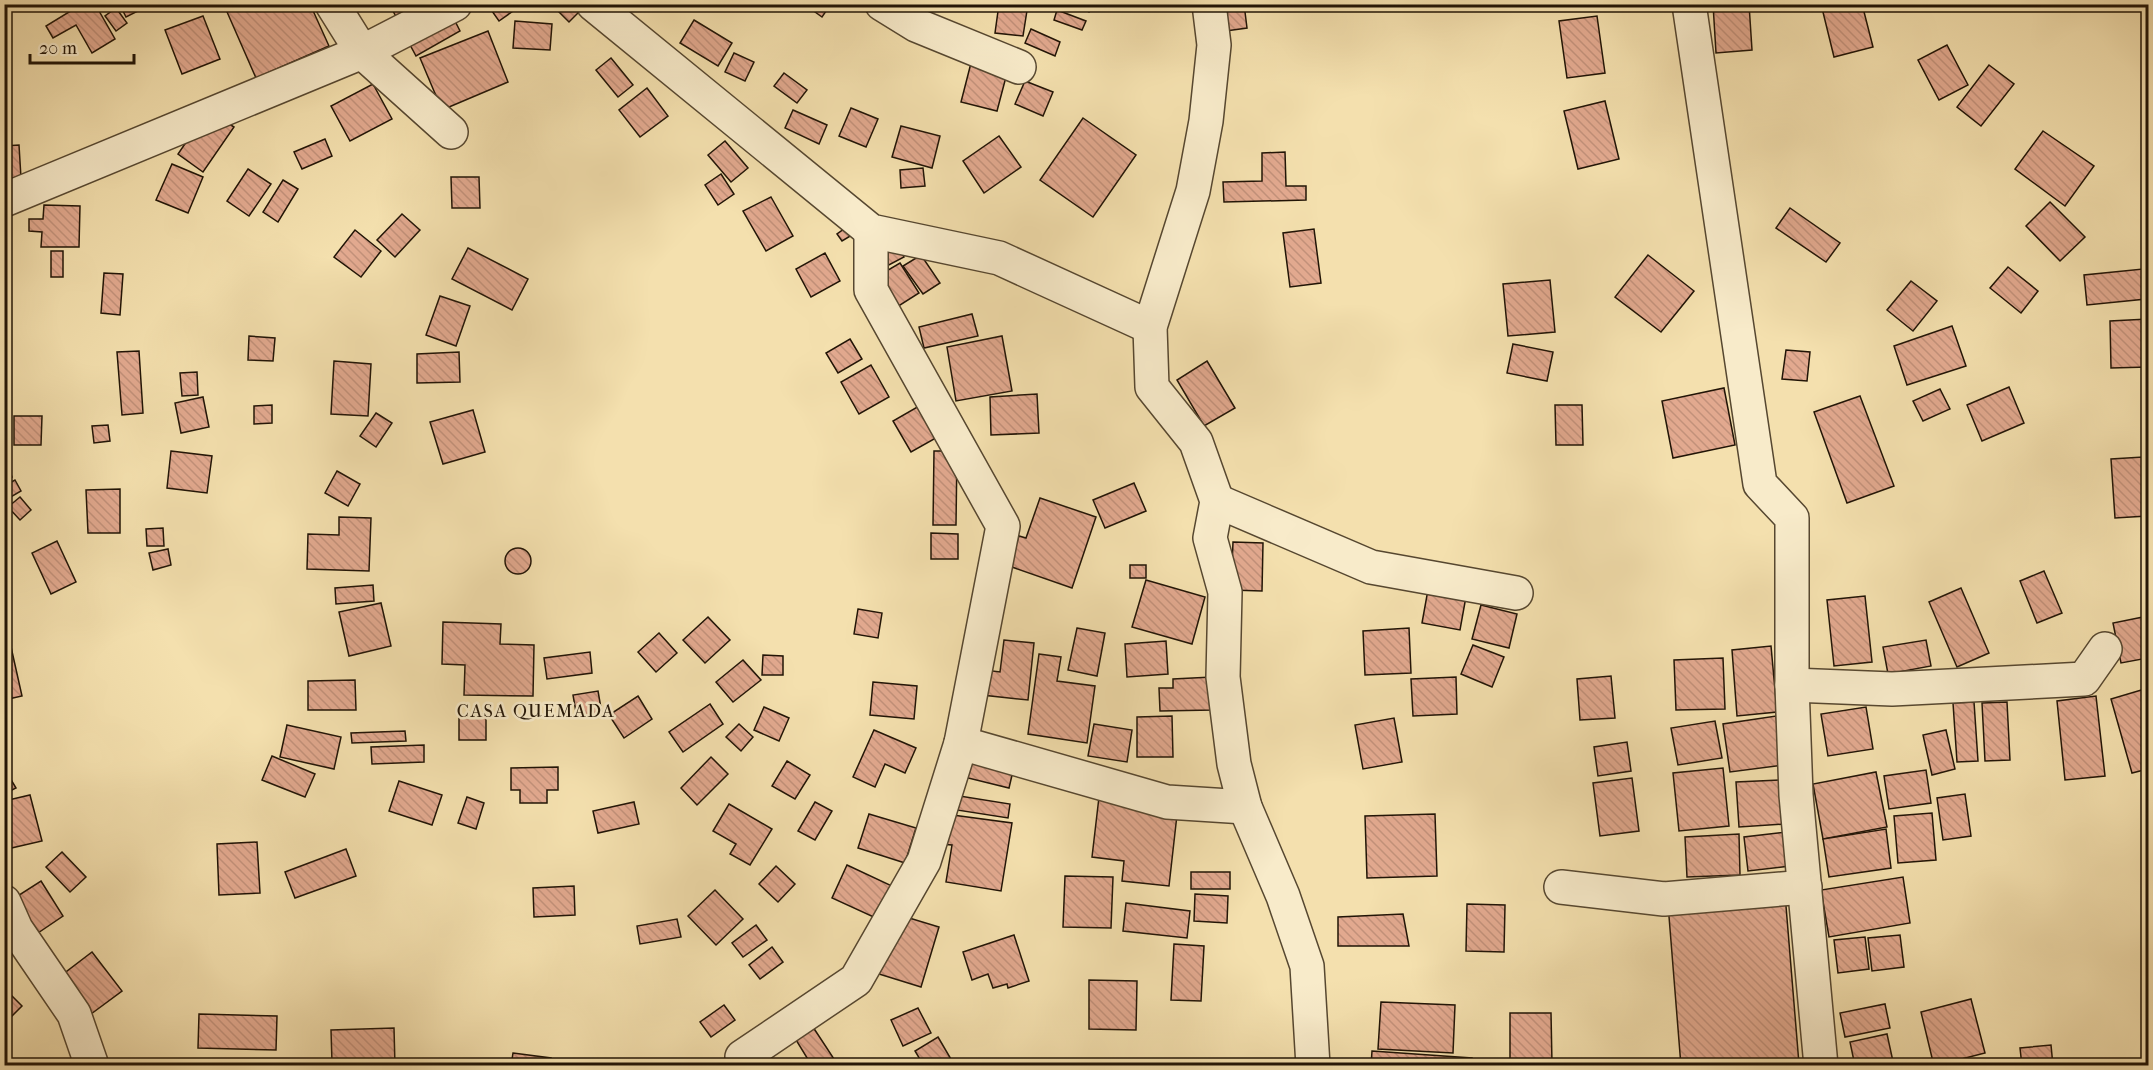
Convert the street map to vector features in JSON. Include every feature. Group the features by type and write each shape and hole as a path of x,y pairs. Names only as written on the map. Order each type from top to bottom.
{"street":[{"path":"332,4 362,52 451,132"},
{"path":"4,200 362,52 455,4"},
{"path":"593,4 872,231 999,258 1150,327"},
{"path":"882,4 916,25 1019,67"},
{"path":"1209,4 1214,45 1200,156 1193,191 1150,327 1152,387 1196,442 1217,501 1210,538 1225,592 1223,677 1234,764 1245,807 1282,896 1307,966 1313,1065"},
{"path":"1689,4 1760,484 1792,518 1792,685 1796,795 1821,1065"},
{"path":"742,1057 856,980 924,861 961,743 1003,526 872,290 872,231"},
{"path":"1217,501 1371,567 1516,593"},
{"path":"1792,685 1892,689 2084,679 2105,649"},
{"path":"961,743 1167,802 1245,807"},
{"path":"1561,887 1664,899 1805,887"},
{"path":"4,902 16,928 74,1014 92,1065"}],"building":[{"path":"82,4 95,4 115,39 92,53 76,25 53,38 46,26"},
{"path":"137,4 140,10 126,17 120,5"},
{"path":"310,4 329,46 256,78 224,5"},
{"path":"389,4 426,4 398,20"},
{"path":"487,4 523,4 499,21"},
{"path":"551,4 582,4 584,7 569,22"},
{"path":"804,4 831,4 822,17"},
{"path":"999,4 1028,4 1023,36 995,33"},
{"path":"1075,4 1093,4 1089,12"},
{"path":"1223,4 1244,4 1247,28 1226,31"},
{"path":"1713,4 1749,4 1752,50 1716,53"},
{"path":"1821,4 1862,4 1873,47 1834,57"},
{"path":"116,8 127,23 116,31 105,16"},
{"path":"1057,10 1086,21 1082,30 1054,20"},
{"path":"203,16 220,59 182,74 165,30"},
{"path":"1597,16 1605,73 1567,78 1559,21"},
{"path":"453,17 460,31 416,56 408,41"},
{"path":"694,20 732,43 718,66 680,43"},
{"path":"515,21 552,24 550,50 513,48"},
{"path":"1031,29 1060,42 1055,56 1025,43"},
{"path":"488,31 508,82 442,110 420,58"},
{"path":"1947,45 1968,85 1939,100 1918,60"},
{"path":"734,53 754,62 745,81 725,72"},
{"path":"611,58 633,85 618,97 596,70"},
{"path":"971,63 1007,73 997,111 961,102"},
{"path":"1989,65 2014,84 1981,126 1957,107"},
{"path":"784,73 807,90 797,103 774,86"},
{"path":"1025,81 1053,92 1043,116 1015,104"},
{"path":"373,84 392,119 350,141 331,106"},
{"path":"647,88 668,116 640,137 619,110"},
{"path":"1605,101 1619,159 1578,169 1564,111"},
{"path":"851,108 878,119 866,147 839,136"},
{"path":"208,110 234,127 203,172 178,154"},
{"path":"793,110 827,125 819,144 785,128"},
{"path":"1083,118 1136,155 1093,217 1040,180"},
{"path":"901,126 940,136 932,168 892,157"},
{"path":"2043,131 2094,166 2065,206 2015,169"},
{"path":"999,136 1021,167 984,193 963,161"},
{"path":"325,139 332,156 302,169 294,152"},
{"path":"725,141 748,168 731,182 708,155"},
{"path":"19,145 21,178 4,179 4,146"},
{"path":"1285,152 1286,186 1306,186 1306,200 1224,202 1223,182 1262,181 1262,153"},
{"path":"172,164 203,177 188,213 156,200"},
{"path":"923,168 925,186 901,188 900,170"},
{"path":"248,169 271,184 249,216 227,201"},
{"path":"721,174 734,194 718,205 705,185"},
{"path":"451,177 479,177 480,208 452,208"},
{"path":"283,180 298,189 278,222 263,212"},
{"path":"771,197 793,236 766,251 743,211"},
{"path":"2050,202 2085,237 2060,261 2026,226"},
{"path":"44,205 80,206 79,247 41,247 42,232 29,231 29,219 43,219"},
{"path":"1790,208 1840,243 1826,262 1776,228"},
{"path":"402,214 420,230 395,257 377,240"},
{"path":"851,224 857,232 842,241 837,234"},
{"path":"1314,229 1321,283 1290,287 1283,233"},
{"path":"355,230 381,251 361,277 334,257"},
{"path":"895,241 904,257 885,267 876,251"},
{"path":"468,248 528,279 512,310 452,279"},
{"path":"51,251 63,251 63,277 51,277"},
{"path":"825,253 840,281 811,297 796,269"},
{"path":"921,255 940,283 923,294 903,266"},
{"path":"1648,255 1694,291 1661,332 1615,297"},
{"path":"900,263 919,293 897,307 878,276"},
{"path":"2008,267 2038,291 2021,313 1990,288"},
{"path":"2143,269 2146,299 2087,305 2084,275"},
{"path":"104,273 123,274 120,315 101,313"},
{"path":"1550,280 1555,332 1508,336 1503,284"},
{"path":"1911,281 1937,301 1913,331 1887,310"},
{"path":"440,296 470,306 456,346 426,335"},
{"path":"972,314 978,336 924,348 919,327"},
{"path":"2148,319 2148,367 2111,368 2110,321"},
{"path":"1952,326 1966,366 1907,385 1894,346"},
{"path":"249,336 275,338 273,361 248,360"},
{"path":"1002,336 1012,391 956,401 947,347"},
{"path":"850,339 862,359 838,373 826,353"},
{"path":"1513,344 1553,352 1547,381 1507,373"},
{"path":"1786,350 1810,352 1807,381 1782,379"},
{"path":"139,351 143,413 122,415 117,352"},
{"path":"459,352 460,382 417,383 417,354"},
{"path":"334,361 371,364 368,416 331,414"},
{"path":"1207,361 1235,408 1204,426 1177,380"},
{"path":"871,365 889,397 859,414 841,382"},
{"path":"197,372 198,395 182,396 180,373"},
{"path":"2009,387 2024,423 1982,441 1967,405"},
{"path":"1724,388 1735,445 1673,458 1662,401"},
{"path":"1940,389 1950,409 1923,421 1913,401"},
{"path":"1037,394 1039,433 991,435 990,397"},
{"path":"1860,396 1894,486 1847,503 1814,412"},
{"path":"203,397 209,427 181,433 175,403"},
{"path":"926,402 943,434 911,452 893,421"},
{"path":"272,405 272,423 254,424 254,406"},
{"path":"1555,405 1582,405 1583,445 1556,445"},
{"path":"473,410 485,452 443,464 430,422"},
{"path":"376,413 392,423 376,447 360,436"},
{"path":"14,416 42,416 41,445 14,445"},
{"path":"108,425 110,441 94,443 92,426"},
{"path":"171,451 212,456 207,493 167,488"},
{"path":"934,451 957,451 956,525 933,525"},
{"path":"4,456 12,477 4,480"},
{"path":"2143,457 2147,516 2115,518 2111,459"},
{"path":"337,471 360,484 348,506 325,493"},
{"path":"15,480 21,491 4,501 4,486"},
{"path":"1134,483 1146,511 1105,528 1093,500"},
{"path":"120,489 120,533 88,533 86,490"},
{"path":"20,497 31,510 20,520 8,507"},
{"path":"1040,498 1096,517 1072,588 1009,566 1019,536 1026,538"},
{"path":"339,517 371,518 369,571 307,569 308,534 339,535"},
{"path":"163,528 164,546 147,546 146,529"},
{"path":"931,533 958,534 958,559 931,559"},
{"path":"57,541 76,582 51,594 32,553"},
{"path":"1233,542 1263,543 1262,591 1231,590"},
{"path":"518,548 527,552 531,561 527,570 518,574 509,570 505,561 509,552"},
{"path":"168,549 171,565 153,570 149,553"},
{"path":"1130,565 1146,565 1146,578 1130,578"},
{"path":"2044,571 2062,613 2037,623 2020,581"},
{"path":"1146,580 1205,597 1192,644 1132,627"},
{"path":"1429,584 1467,591 1460,630 1422,623"},
{"path":"373,585 374,601 336,604 335,588"},
{"path":"1961,588 1989,653 1957,667 1929,602"},
{"path":"1865,596 1872,662 1834,666 1827,600"},
{"path":"381,603 391,646 349,656 339,612"},
{"path":"1481,605 1517,614 1509,648 1472,639"},
{"path":"858,609 882,613 878,638 854,634"},
{"path":"2148,616 2148,658 2121,663 2113,623"},
{"path":"708,617 730,640 705,663 683,640"},
{"path":"443,622 501,624 500,644 534,645 533,696 464,695 465,665 442,664"},
{"path":"1077,628 1105,633 1097,676 1068,670"},
{"path":"1409,628 1411,673 1365,675 1363,631"},
{"path":"659,633 677,653 656,672 638,652"},
{"path":"9,638 22,696 4,700 4,639"},
{"path":"1004,640 1034,643 1028,700 982,695 985,670 1000,672"},
{"path":"1926,640 1931,666 1888,674 1883,647"},
{"path":"1166,641 1168,674 1127,677 1125,644"},
{"path":"1473,645 1504,657 1492,687 1461,674"},
{"path":"1771,646 1777,712 1737,716 1732,650"},
{"path":"590,652 592,673 547,679 544,658"},
{"path":"1039,654 1061,657 1057,681 1095,686 1087,743 1028,734"},
{"path":"763,655 783,656 783,675 762,675"},
{"path":"1723,658 1725,709 1676,710 1674,660"},
{"path":"743,660 761,680 733,702 716,682"},
{"path":"1611,676 1615,718 1580,720 1577,679"},
{"path":"1212,677 1213,710 1160,711 1159,688 1173,688 1173,679"},
{"path":"1456,677 1457,714 1413,716 1411,679"},
{"path":"355,680 356,710 308,710 308,681"},
{"path":"873,682 917,686 914,719 870,715"},
{"path":"2148,688 2148,769 2132,773 2111,699"},
{"path":"598,691 602,714 577,718 573,695"},
{"path":"638,696 652,719 624,738 609,715"},
{"path":"2096,696 2105,776 2065,780 2057,701"},
{"path":"1974,702 1978,761 1957,762 1953,703"},
{"path":"2007,702 2010,760 1985,761 1982,703"},
{"path":"710,704 723,724 683,752 669,732"},
{"path":"764,707 789,718 779,741 754,730"},
{"path":"1866,707 1873,749 1828,756 1821,714"},
{"path":"486,714 486,740 459,740 459,715"},
{"path":"1172,716 1173,757 1137,757 1137,717"},
{"path":"1776,716 1783,765 1730,772 1723,724"},
{"path":"1394,718 1402,762 1363,769 1355,725"},
{"path":"1715,721 1722,758 1678,765 1671,728"},
{"path":"739,724 753,737 741,751 726,737"},
{"path":"1094,724 1132,730 1127,762 1088,756"},
{"path":"287,725 341,737 334,769 280,757"},
{"path":"874,730 916,748 905,773 885,764 875,787 853,777"},
{"path":"1946,730 1955,769 1932,775 1923,735"},
{"path":"405,731 406,741 352,743 351,733"},
{"path":"1627,742 1631,771 1598,776 1594,747"},
{"path":"424,745 424,762 372,764 371,747"},
{"path":"272,756 315,774 305,797 262,780"},
{"path":"711,757 728,774 697,805 681,788"},
{"path":"964,759 1013,771 1009,788 960,776"},
{"path":"787,761 810,775 795,799 772,786"},
{"path":"558,767 558,790 547,790 547,803 520,803 520,790 511,790 511,768"},
{"path":"4,768 16,788 4,794"},
{"path":"1723,768 1729,826 1679,831 1673,773"},
{"path":"1926,770 1931,803 1889,809 1884,776"},
{"path":"1876,772 1887,827 1823,839 1813,784"},
{"path":"1632,778 1639,831 1600,836 1593,783"},
{"path":"1782,780 1785,824 1739,827 1736,782"},
{"path":"399,781 442,795 432,825 389,811"},
{"path":"947,794 1010,804 1008,818 944,808"},
{"path":"1965,794 1971,836 1943,840 1937,798"},
{"path":"30,795 42,841 7,849 4,801"},
{"path":"467,797 484,803 476,829 458,823"},
{"path":"1099,797 1178,806 1169,886 1122,881 1124,861 1092,857"},
{"path":"634,802 639,824 598,833 593,811"},
{"path":"815,802 832,811 815,840 798,831"},
{"path":"729,804 772,829 750,865 730,854 736,844 713,831"},
{"path":"1932,813 1936,860 1898,863 1894,816"},
{"path":"869,814 916,828 905,863 858,848"},
{"path":"945,814 1012,823 1001,891 946,882 952,845 940,844"},
{"path":"1435,814 1437,876 1367,878 1365,816"},
{"path":"1886,829 1891,868 1829,877 1823,839"},
{"path":"1786,832 1790,866 1748,871 1744,837"},
{"path":"1739,834 1740,875 1687,877 1685,837"},
{"path":"257,842 260,893 219,895 217,844"},
{"path":"346,849 356,876 295,898 285,872"},
{"path":"62,852 86,877 70,892 46,867"},
{"path":"847,865 892,886 878,919 832,898"},
{"path":"776,866 795,884 778,902 759,884"},
{"path":"1191,872 1230,872 1230,889 1191,889"},
{"path":"1065,876 1113,877 1111,928 1063,927"},
{"path":"1903,877 1910,923 1829,937 1821,890"},
{"path":"41,881 63,916 35,935 16,897"},
{"path":"574,886 575,915 534,917 533,888"},
{"path":"715,890 743,919 716,945 688,916"},
{"path":"1195,894 1228,896 1227,923 1194,921"},
{"path":"1785,894 1799,1064 1681,1066 1668,904"},
{"path":"1126,903 1190,911 1187,938 1123,931"},
{"path":"1467,904 1505,905 1504,952 1466,951"},
{"path":"896,914 939,927 921,987 879,974"},
{"path":"1403,914 1409,946 1338,946 1338,917"},
{"path":"677,919 681,937 640,944 637,926"},
{"path":"756,925 767,940 743,957 732,943"},
{"path":"1014,935 1029,981 1008,988 1007,984 993,988 988,974 972,980 963,952"},
{"path":"1900,935 1904,967 1872,971 1868,938"},
{"path":"1865,937 1869,969 1838,973 1834,940"},
{"path":"1174,944 1204,946 1201,1001 1171,1000"},
{"path":"772,947 783,962 760,979 749,965"},
{"path":"92,952 122,991 91,1014 62,975"},
{"path":"1089,980 1137,981 1136,1030 1089,1029"},
{"path":"4,988 22,1006 7,1021 4,1019"},
{"path":"1971,999 1985,1053 1934,1066 1921,1012"},
{"path":"1381,1002 1455,1005 1453,1053 1378,1049"},
{"path":"1885,1004 1890,1028 1845,1037 1840,1013"},
{"path":"724,1005 735,1020 711,1037 700,1022"},
{"path":"918,1008 931,1033 903,1046 891,1020"},
{"path":"1510,1013 1551,1013 1552,1064 1510,1064"},
{"path":"199,1014 277,1016 276,1050 198,1048"},
{"path":"811,1024 836,1062 830,1066 812,1066 793,1035"},
{"path":"394,1028 395,1066 371,1066 371,1061 332,1063 331,1030"},
{"path":"1887,1034 1894,1066 1855,1066 1850,1042"},
{"path":"938,1037 955,1066 924,1066 915,1051"},
{"path":"2051,1045 2053,1066 2022,1066 2020,1048"},
{"path":"1372,1051 1472,1058 1471,1066 1371,1066"},
{"path":"513,1053 551,1058 550,1066 511,1066"}],"district":[{"name":"CASA QUEMADA","path":"536,711"}]}
